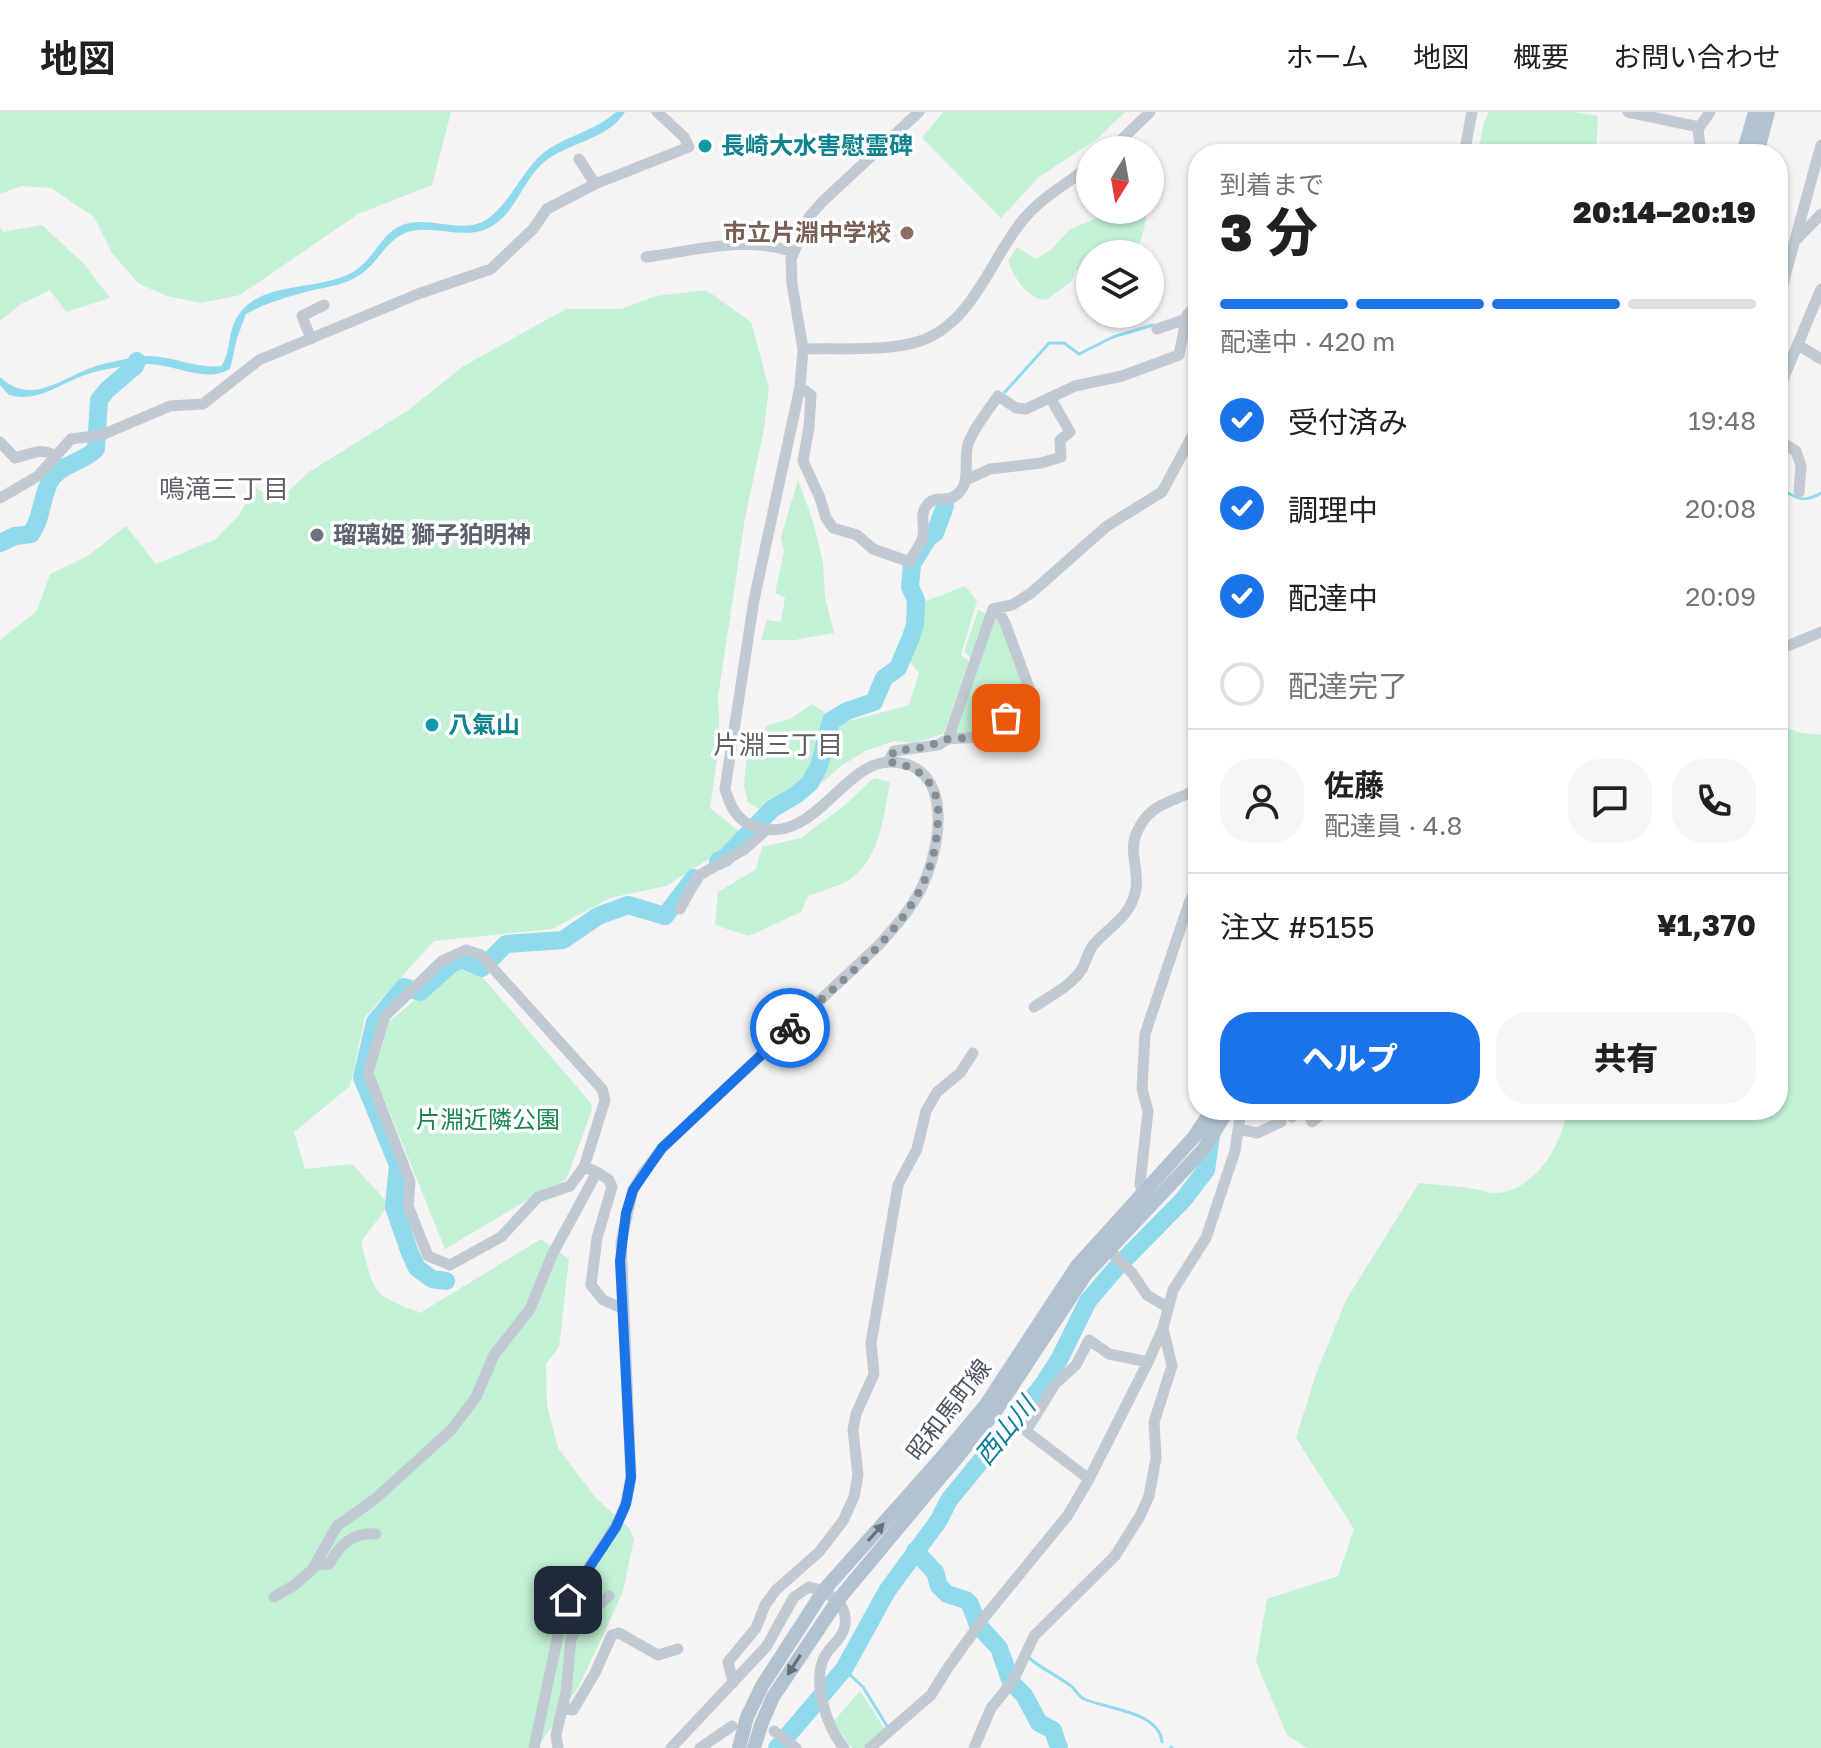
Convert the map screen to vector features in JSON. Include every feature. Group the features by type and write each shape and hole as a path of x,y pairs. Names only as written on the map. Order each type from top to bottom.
{"main road":[{"path":"1746,144 1755,112"},
{"path":"1760,144 1768,112"},
{"name":"昭和馬町線","path":"1198,1144 1204,1120"},
{"name":"昭和馬町線","path":"754,1748 773,1697 838,1600 995,1412 1086,1274 1146,1200 1219,1120"},
{"name":"昭和馬町線","path":"739,1748 747,1717 762,1686 824,1590 985,1406 1056,1295 1107,1249"}],"street":[{"path":"0,498 38,476 71,439 98,436 170,406 203,404 259,360 418,294 491,269 533,229 547,209 595,184 689,147 684,137 657,112"},
{"path":"534,1748 568,1600 616,1527 626,1504 631,1477 621,1242 630,1202 643,1173 662,1148 879,945 906,914 931,866 939,808 934,790 923,774 905,764 888,762 868,768 803,821 785,830 765,831 747,824 731,808 725,789 754,600 800,387 803,349 790,272 793,252 816,209 919,112"},
{"path":"1125,136 1150,112"},
{"path":"1466,144 1472,112"},
{"path":"1629,112 1699,127"},
{"path":"1700,144 1699,127 1710,112"},
{"path":"1794,242 1821,145"},
{"path":"579,159 595,184"},
{"path":"803,349 905,345 923,340 944,328 965,309 1019,224 1053,192 1076,176"},
{"path":"1788,251 1821,214"},
{"path":"646,257 741,244 774,245 793,252"},
{"path":"1788,368 1821,289"},
{"path":"311,339 302,316 324,305"},
{"path":"966,480 969,441 998,396 1016,408 1026,409 1075,386 1122,376 1179,355 1188,316"},
{"path":"1157,329 1186,319"},
{"path":"1798,345 1821,359"},
{"path":"800,387 811,395 803,461 826,518 833,528 857,535 873,549 910,562 924,537 922,514 929,502 954,498 966,480 990,469 1041,463 1061,457 1060,440 1070,432 1051,399"},
{"path":"0,442 15,458 41,450 56,457"},
{"path":"948,739 993,609 1012,605 1031,593 1107,526 1162,492 1188,444"},
{"path":"1788,446 1796,451 1801,466 1799,492"},
{"path":"888,762 894,751 925,747 948,739 983,737 994,721 1025,711 1035,704 997,608"},
{"path":"1788,646 1821,632"},
{"path":"1034,1007 1071,981 1084,966 1095,942 1127,913 1136,889 1133,849 1136,834 1157,807 1188,793"},
{"path":"680,909 698,876 745,849 765,831"},
{"path":"1146,1200 1140,1184 1148,1111 1142,1089 1145,1034 1188,906"},
{"path":"466,950 481,955 602,1089 605,1100 584,1167 570,1186 538,1197 501,1237 450,1265 428,1256 408,1206 410,1182 368,1073 385,1016 442,961 466,950"},
{"path":"733,1683 728,1662 756,1628 765,1605 776,1590 802,1569 827,1541 843,1521 854,1497 858,1475 853,1430 856,1414 874,1374 871,1341 898,1185 917,1149 926,1111 937,1092 960,1073 973,1053"},
{"path":"870,1748 931,1695 979,1626 1068,1515 1148,1362 1182,1272 1206,1238 1235,1151 1239,1120"},
{"path":"1238,1129 1257,1133 1281,1120"},
{"path":"584,1167 609,1180 612,1187 597,1238 591,1285 603,1300 622,1308"},
{"path":"274,1597 293,1586 315,1565 337,1526 375,1499 451,1430 476,1397 494,1355 530,1309 552,1255 597,1172"},
{"path":"1107,1249 1130,1270 1147,1295 1167,1307"},
{"path":"974,1748 991,1708 1011,1684 1034,1636 1115,1556 1132,1532 1149,1496 1156,1458 1154,1422 1172,1366 1163,1328"},
{"path":"1089,1479 1026,1431 1055,1384 1076,1365 1089,1340 1109,1354 1148,1362"},
{"path":"315,1565 329,1564 348,1540 364,1533 376,1534"},
{"path":"671,1748 766,1647 794,1597 809,1587 824,1590 838,1600 844,1613 845,1628 823,1658 821,1676 824,1711 830,1728 844,1748"},
{"path":"558,1748 556,1735 563,1708 571,1639 578,1625 609,1596"},
{"path":"568,1600 589,1614"},
{"path":"563,1708 573,1710 595,1673 612,1635 619,1633 658,1655 678,1649"},
{"path":"700,1748 732,1726"},
{"path":"774,1731 795,1748"}],"green space":[{"path":"0,112 451,112 432,185 358,214 240,295 201,303 167,296 138,283 112,253 94,217 51,188 21,186 0,194"},
{"path":"943,112 1125,112 1100,136 1076,136 1076,153 1039,177 1001,218 922,138"},
{"path":"1489,112 1573,112 1598,116 1597,144 1480,144"},
{"path":"1083,224 1144,224 1141,240 1076,240 1076,271 1071,282 1046,300 1039,299 1027,292 1018,281 1008,261 1017,247 1036,259 1051,250 1070,229"},
{"path":"42,225 84,264 110,298 66,312 50,290 21,304 0,321 0,227 3,232"},
{"path":"706,290 751,322 769,388 764,429 745,518 718,697 720,739 710,808 745,836 666,886 610,898 552,929 434,941 365,1017 350,1086 294,1132 305,1169 352,1164 389,1204 361,1242 372,1282 391,1301 420,1313 541,1239 569,1259 559,1347 546,1364 547,1405 558,1448 595,1497 630,1529 634,1539 623,1591 579,1686 537,1748 0,1748 0,640 37,611 50,574 88,556 126,526 156,564 216,539 239,515 255,487 277,502 309,472 410,409 462,367 566,309 621,309 656,296"},
{"path":"798,480 813,521 823,563 825,597 834,633 795,640 761,640 767,620 781,622 785,598 775,593 784,551 781,537"},
{"path":"965,586 977,601 961,655 969,661 943,734 914,743 894,741 865,751 841,766 797,804 780,813 762,811 748,802 744,787 747,748 768,725 790,719 812,704 842,723 909,705 919,673 906,657 921,620 921,603"},
{"path":"978,610 997,618 1030,701 982,734 954,734 979,665 964,652"},
{"path":"1788,728 1821,735 1821,1748 1307,1748 1287,1735 1256,1662 1267,1599 1338,1576 1354,1529 1296,1438 1316,1374 1346,1300 1419,1183 1494,1193 1509,1191 1534,1176 1544,1164 1565,1120 1788,1120"},
{"path":"874,778 890,782 879,836 868,861 859,871 845,882 808,896 801,912 749,936 715,925 718,892 756,869 762,847 801,838 845,805"},
{"name":"片淵近隣公園","path":"466,967 478,972 591,1103 592,1110 566,1180 445,1249 374,1073 389,1022 451,969"},
{"path":"860,1691 886,1731 864,1748 852,1748 833,1722"}],"water":[{"path":"616,112 625,112 609,128 558,153 540,166 509,210 494,225 464,233 411,231 396,238 368,269 355,278 277,301 246,314 230,369 200,374 156,365 123,366 85,375 29,397 9,395 0,385 0,377 25,390 38,389 89,368 146,356 202,366 221,366 236,318 251,302 276,291 345,276 363,264 400,226 418,222 465,226 482,222 499,209 542,154"}],"waterway":[{"path":"1005,392 1049,343 1064,343 1079,354 1113,337 1143,328"},
{"path":"0,543 15,536 31,534 52,478 61,469 96,449 99,400 137,361"},
{"path":"1788,493 1804,499 1821,493"},
{"path":"718,861 725,858 772,809 810,783 819,766 831,721 847,711 874,702 884,678 898,668 915,625 916,600 910,587 912,564 928,538 935,533 945,506"},
{"path":"446,1281 432,1279 417,1268 394,1207 398,1165 362,1077 375,1022 404,987 420,992 451,964 462,959 482,968 506,944 563,940 598,916 628,905 665,916 694,878"},
{"name":"西山川","path":"777,1748 844,1669 887,1591 939,1520 949,1500 1042,1386 1060,1358 1088,1301 1183,1200 1206,1170 1212,1129"},
{"path":"915,1551 935,1572 939,1586 947,1594 970,1604 978,1625 999,1648 1011,1682 1024,1695 1039,1723 1053,1730 1059,1748"},
{"path":"999,1648 1003,1650"},
{"path":"1029,1658 1071,1686 1084,1699 1142,1717 1159,1732 1162,1742"},
{"path":"844,1669 863,1687 887,1726"}],"way so far":[{"path":"790,1028 879,945 906,914 931,866 939,808 934,790 923,774 905,764 888,762 894,751 938,745 948,739 983,737 994,721 1006,718"}],"place":[{"name":"長崎大水害慰霊碑","path":"705,146"},
{"name":"市立片淵中学校","path":"907,233"},
{"name":"瑠璃姫 獅子狛明神","path":"317,535"},
{"name":"八氣山","path":"432,725"}],"district":[{"name":"鳴滝三丁目","path":"224,489"},
{"name":"片淵三丁目","path":"778,745"}],"route":[{"path":"568,1600 616,1527 626,1504 631,1477 620,1261 626,1213 633,1190 662,1148 790,1028"}]}
